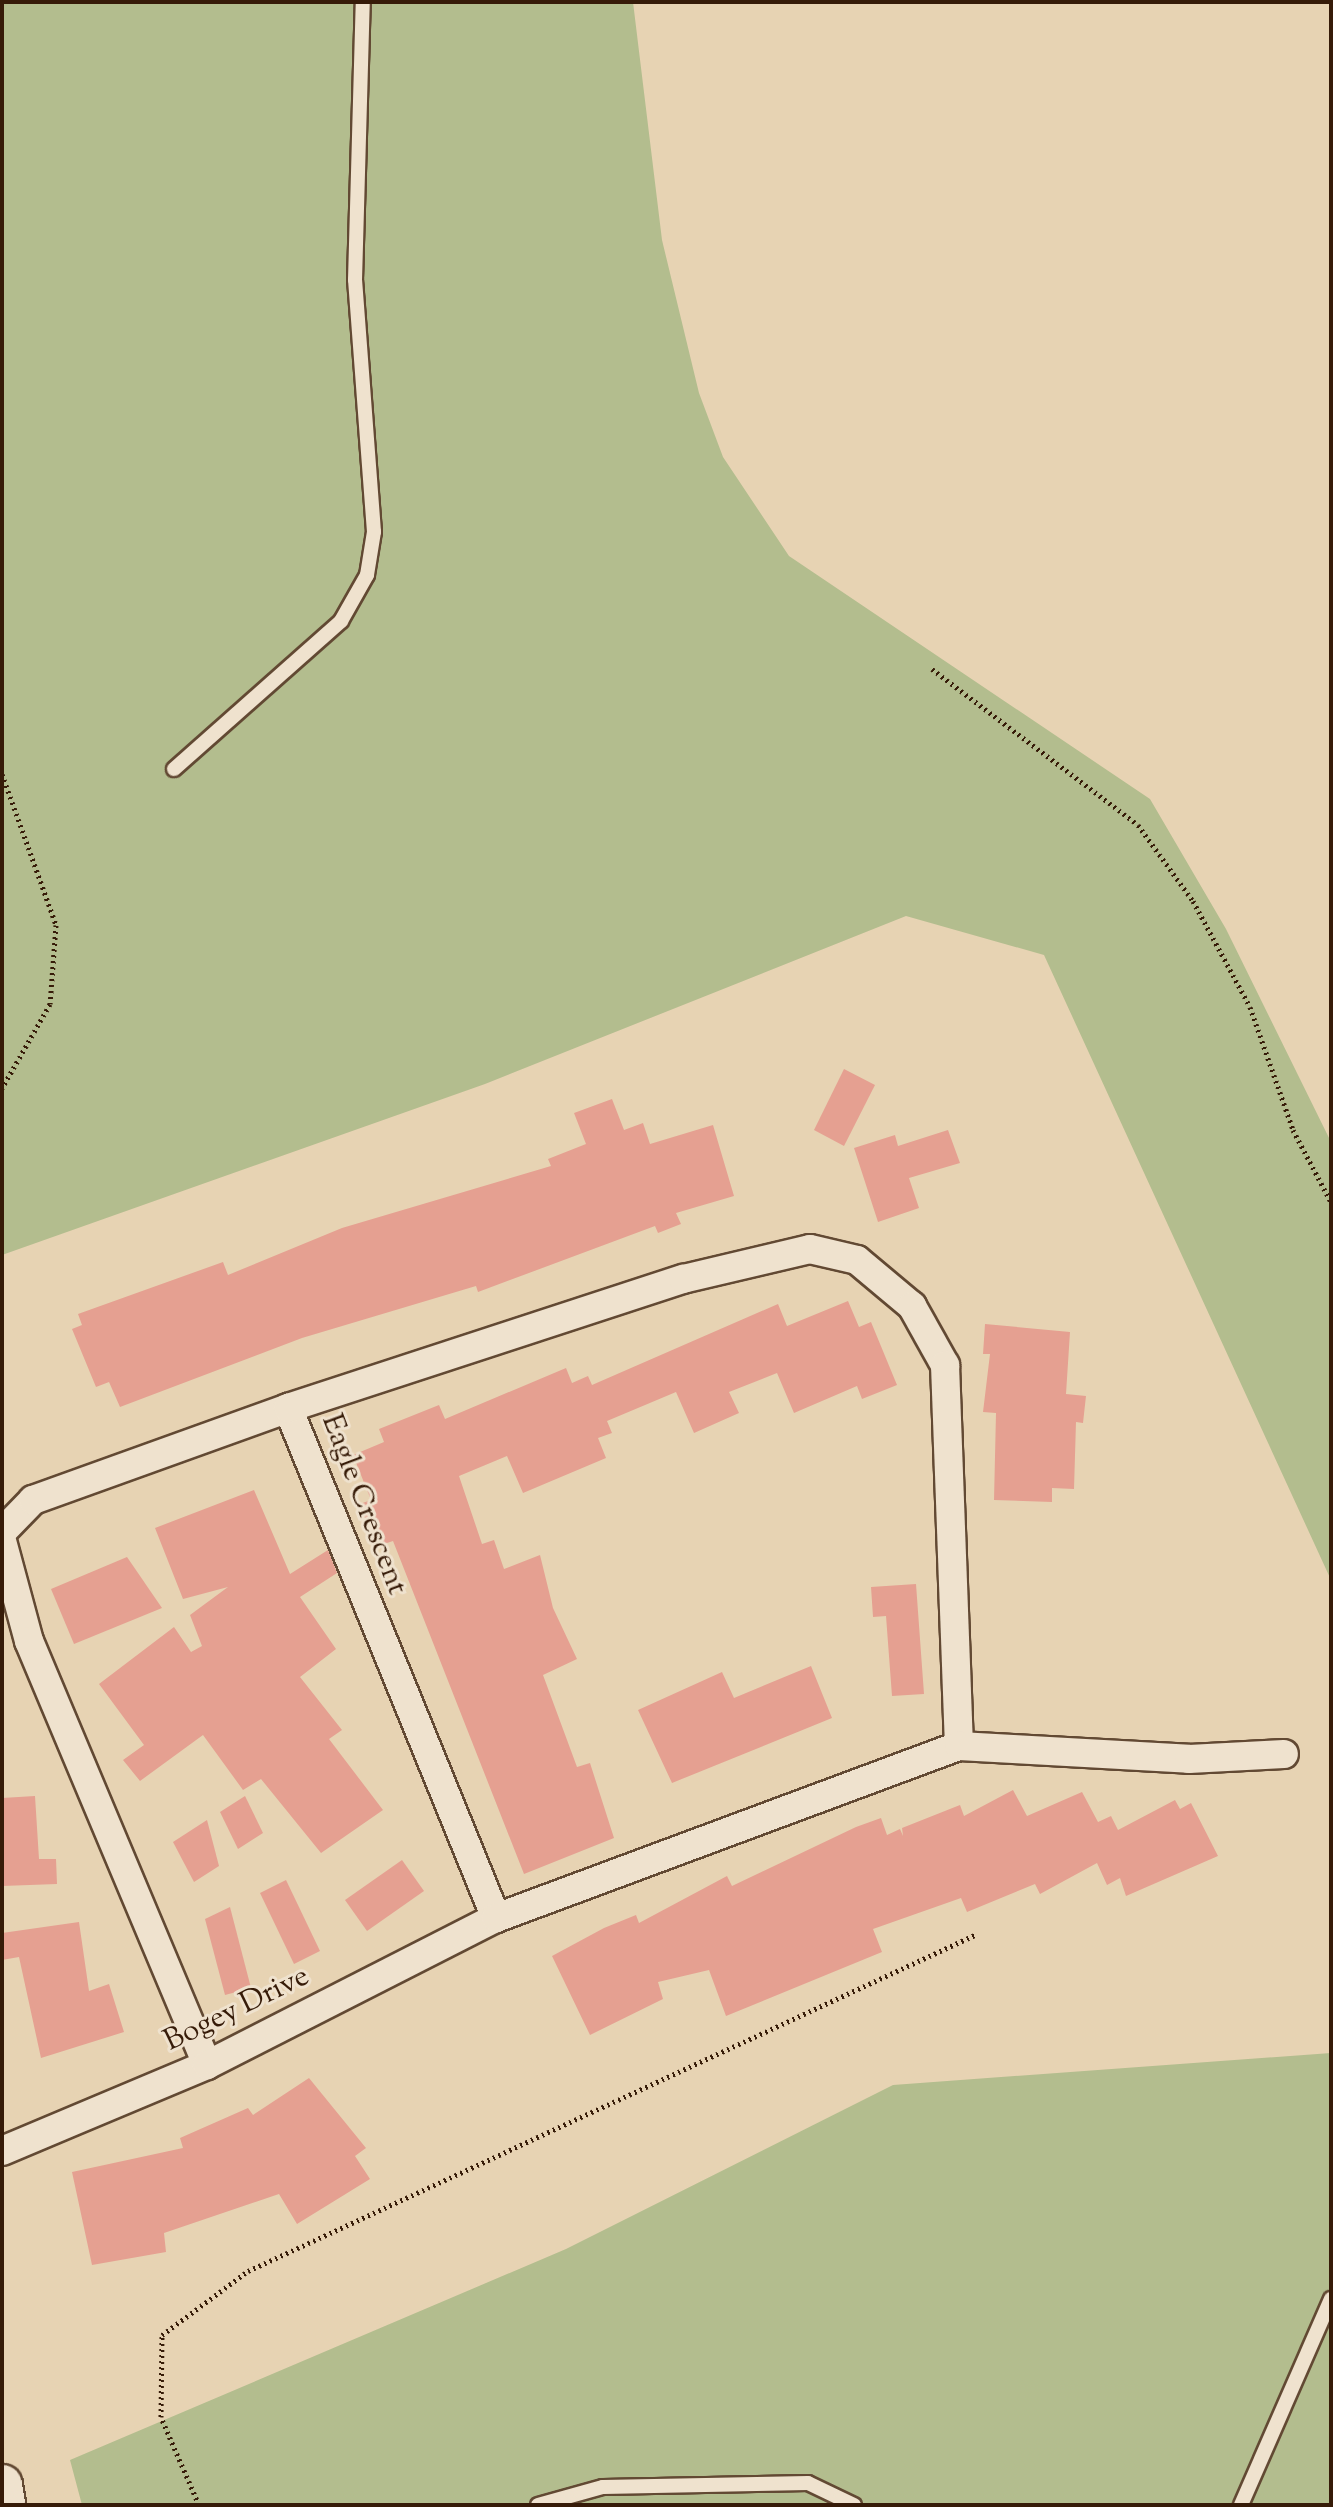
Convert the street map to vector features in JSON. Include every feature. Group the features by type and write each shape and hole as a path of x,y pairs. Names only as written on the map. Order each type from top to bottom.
{"street":[{"path":"288,1408 683,1279 810,1249 857,1260 912,1306 945,1365 959,1746 1189,1759 1284,1754"},
{"name":"Eagle Crescent","path":"2,1532 33,1500 288,1408 496,1918"},
{"path":"2,1541 29,1641 207,2065"},
{"name":"Bogey Drive","path":"2,2151 207,2065 496,1918 959,1746"},
{"path":"2,2485 5,2505"}],"lane":[{"path":"174,769 341,621 367,575 374,532 355,280 363,2"},
{"path":"1241,2505 1331,2299"},
{"path":"538,2505 603,2487 808,2483 854,2505"}],"path":[{"path":"932,669 1138,825 1193,901 1250,1007 1293,1130 1331,1202"},
{"path":"2,774 56,925 50,1004 2,1088"},
{"path":"199,2505 161,2417 162,2335 248,2271 975,1935"}],"green space":[{"path":"2,2 633,2 662,240 699,393 723,457 789,556 1150,799 1226,929 1331,1142 1331,1580 1044,955 906,916 485,1084 2,1255"},
{"path":"1331,2053 1331,2505 82,2505 70,2460 566,2249 893,2085"}],"building":[{"path":"844,1069 875,1085 844,1146 814,1130"},
{"path":"612,1099 624,1130 643,1123 650,1144 713,1125 734,1196 676,1213 681,1224 658,1233 655,1226 478,1292 476,1286 302,1338 120,1407 109,1382 96,1387 72,1329 82,1325 78,1314 223,1262 228,1275 342,1228 551,1166 548,1159 586,1144 574,1113"},
{"path":"948,1130 960,1163 909,1178 919,1208 878,1222 854,1148 895,1135 898,1146"},
{"path":"848,1301 859,1327 871,1322 897,1385 862,1399 857,1386 794,1413 777,1373 729,1392 739,1413 694,1433 676,1392 607,1421 612,1433 598,1438 606,1458 523,1493 507,1456 459,1476 482,1544 494,1540 504,1569 540,1555 553,1608 577,1659 543,1675 577,1767 590,1763 614,1838 524,1874 393,1541 375,1547 360,1504 371,1500 353,1455 384,1442 379,1429 439,1405 445,1419 566,1368 572,1383 588,1376 592,1385 778,1304 787,1326"},
{"path":"985,1324 1070,1332 1066,1394 1086,1396 1083,1423 1076,1422 1074,1489 1052,1488 1052,1502 994,1500 996,1413 983,1412 990,1354 983,1354"},
{"path":"254,1490 290,1574 328,1550 337,1573 300,1597 336,1649 300,1677 342,1730 329,1739 383,1810 321,1853 261,1779 243,1790 203,1735 140,1781 123,1760 144,1745 99,1684 174,1627 191,1652 202,1646 190,1615 228,1587 183,1599 155,1528"},
{"path":"127,1557 162,1608 74,1644 51,1589"},
{"path":"916,1584 924,1694 892,1696 886,1616 873,1617 871,1587"},
{"path":"811,1666 832,1718 672,1783 638,1710 722,1672 734,1698"},
{"path":"1013,1790 1027,1816 1082,1792 1098,1822 1111,1816 1118,1830 1175,1800 1180,1809 1191,1803 1218,1856 1126,1896 1120,1878 1107,1885 1097,1863 1040,1894 1035,1884 967,1912 961,1898 873,1929 882,1952 726,2016 709,1970 658,1982 663,1999 590,2035 552,1956 636,1915 639,1923 727,1876 732,1886 856,1827 881,1818 887,1835 900,1829 903,1836 902,1828 960,1805 964,1816"},
{"path":"35,1796 39,1859 56,1859 57,1884 2,1886 2,1798"},
{"path":"245,1796 263,1833 238,1849 220,1812"},
{"path":"207,1820 219,1866 194,1882 173,1842"},
{"path":"402,1860 424,1891 367,1931 345,1900"},
{"path":"286,1880 320,1951 294,1964 260,1893"},
{"path":"230,1907 251,1988 225,1995 205,1919"},
{"path":"79,1922 89,1991 109,1984 124,2032 41,2058 19,1957 2,1960 2,1933"},
{"path":"309,2078 366,2148 355,2156 370,2179 297,2224 279,2194 164,2233 166,2252 92,2265 72,2172 183,2148 180,2138 248,2108 253,2115"}]}
